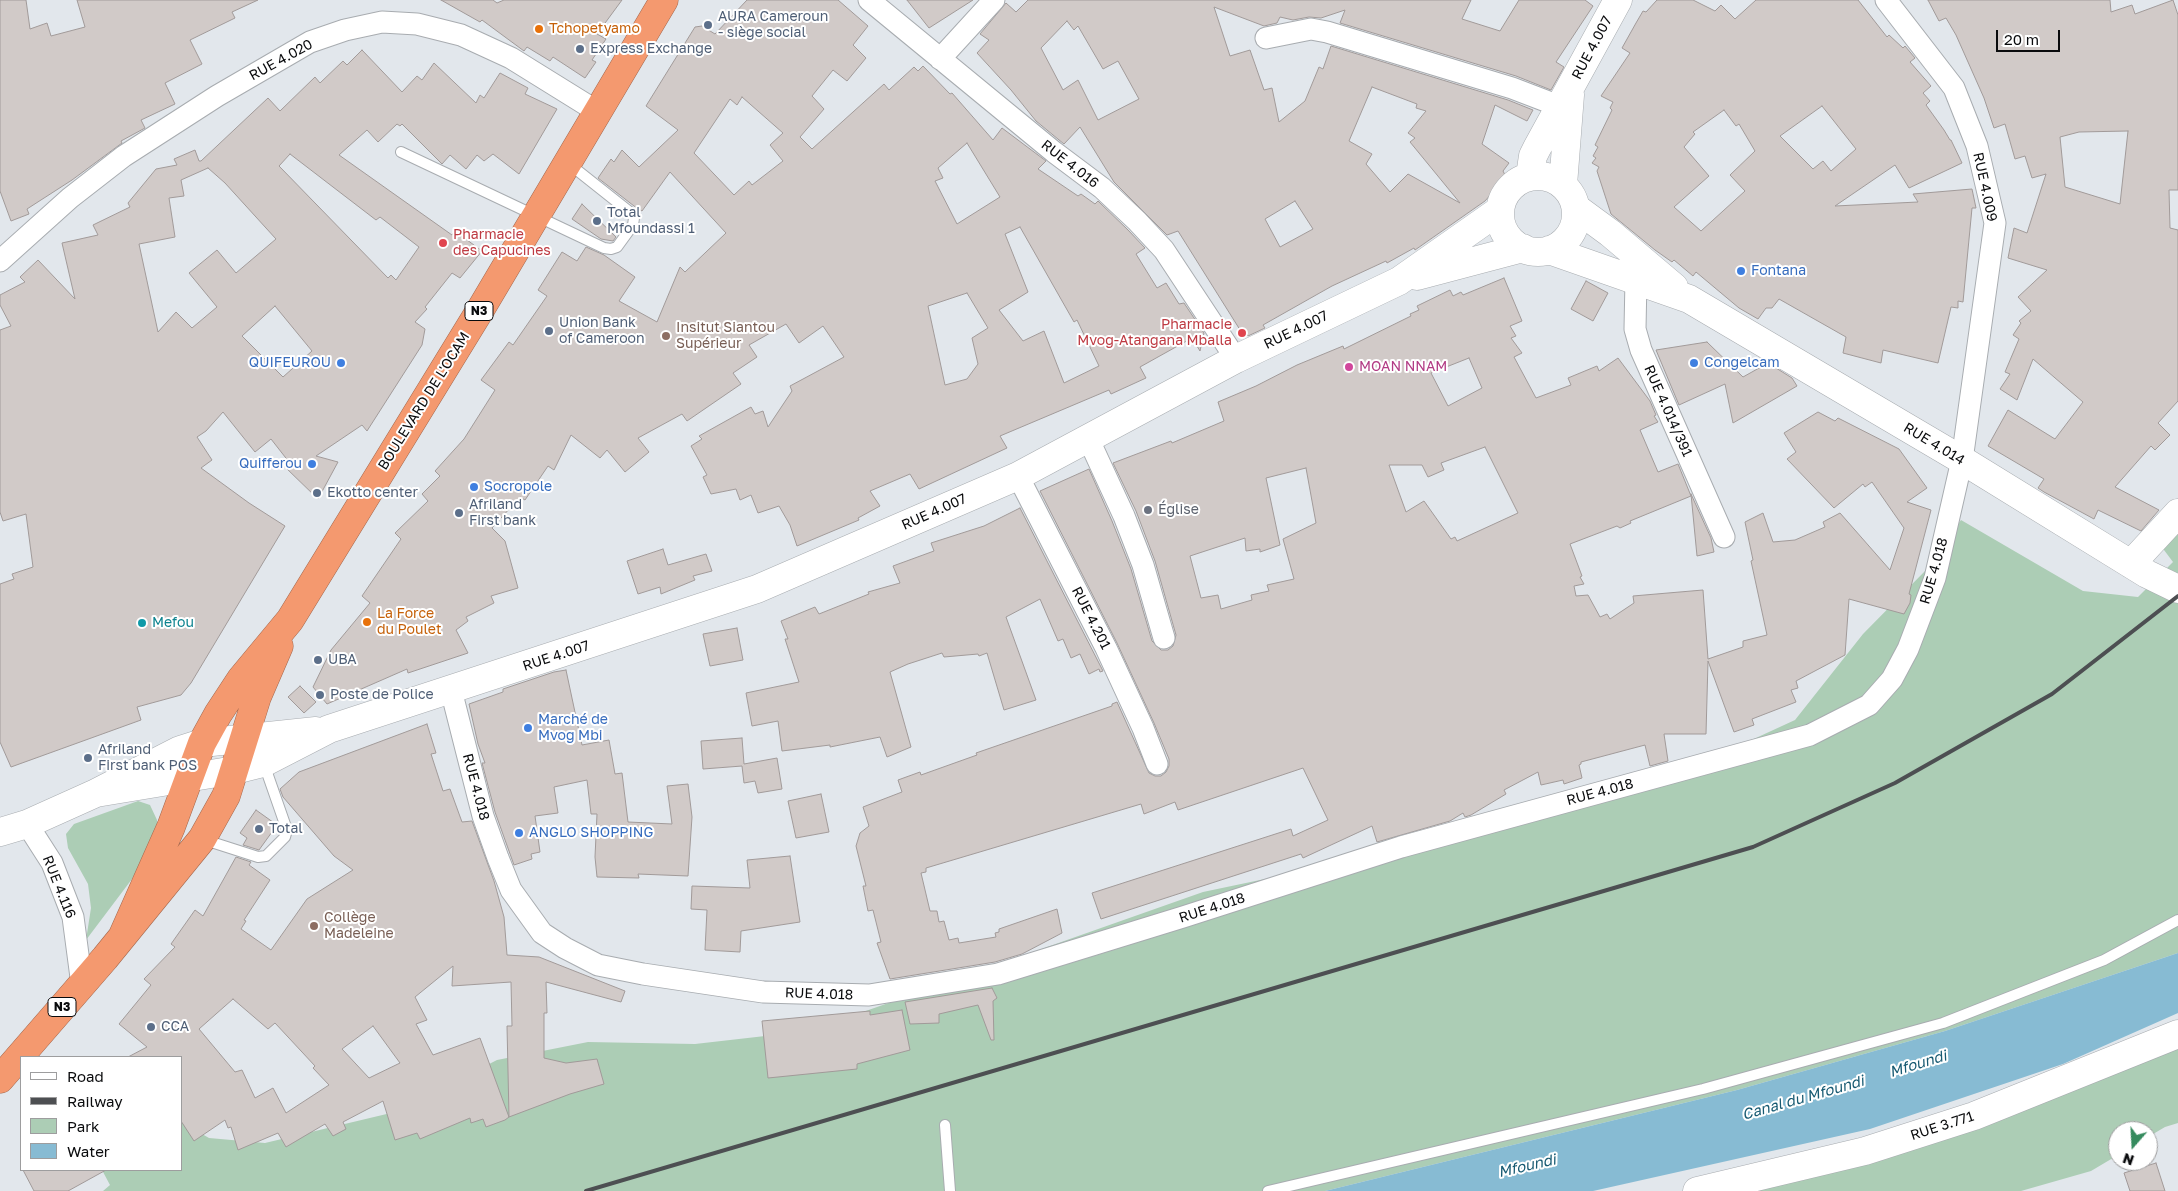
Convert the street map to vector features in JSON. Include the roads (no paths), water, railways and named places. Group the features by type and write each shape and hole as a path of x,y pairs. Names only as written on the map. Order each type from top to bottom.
{"highway":[{"name":"BOULEVARD DE L'OCAM","path":"245,738 257,697 290,620 537,215 664,0"},
{"name":"BOULEVARD DE L'OCAM","path":"202,744 218,714 241,679 290,620"},
{"name":"N3","path":"20,1056 202,839 226,796 245,738"},
{"name":"N3","path":"123,935 171,827 202,744"},
{"name":"N3","path":"0,1080 20,1057"}],"main road":[{"name":"RUE 4.007","path":"1530,176 1533,156 1618,0"},
{"path":"1564,97 1570,197 1575,222 1570,234 1561,244 1549,250 1536,252 1512,242 1505,233 1500,221 1500,210 1503,198 1509,188 1530,176 1548,177 1570,197 1610,233 1689,299"},
{"name":"RUE 4.007","path":"96,793 186,785 263,763 329,730 757,589 1018,476 1236,359 1399,281 1500,210"},
{"path":"1399,281 1523,248"},
{"path":"1549,250 1689,299"},
{"name":"RUE 4.014","path":"1689,299 1962,460 2139,569 2178,589"},
{"path":"2139,569 2178,513"},
{"name":"RUE 4.007","path":"96,793 180,750 202,744 329,730"},
{"path":"0,832 27,824 96,793"},
{"name":"RUE 3.771","path":"1697,1191 1865,1151 1964,1119 2178,1034"}],"street":[{"name":"RUE 4.016","path":"869,0 1102,188 1137,221 1164,250 1236,359"},
{"path":"940,59 994,0"},
{"name":"RUE 4.009","path":"1886,0 1954,88 1976,146 1995,223 1962,460"},
{"name":"RUE 4.020","path":"0,261 70,198 124,156 217,96 310,42 345,30 382,22 417,24 461,35 511,58 598,112"},
{"path":"1266,38 1311,29 1327,32 1506,86 1564,97"},
{"name":"RUE 4.014/391","path":"1636,279 1635,329 1641,350 1724,538"},
{"path":"1088,438 1133,541 1164,638"},
{"name":"RUE 4.018","path":"451,690 483,816 498,858 511,890 542,933 565,948 598,965 643,974 763,992 869,996 998,974 1182,918 1401,847 1810,735 1869,705 1892,679 1908,649 1935,578 1962,460"},
{"name":"RUE 4.201","path":"1018,476 1106,648 1143,728 1157,764"},
{"name":"RUE 4.116","path":"27,824 52,862 73,917 82,984"}],"lane":[{"path":"401,152 604,248 611,250 618,247 633,225 634,218 631,213 568,162"},
{"path":"202,839 258,857 266,856 285,837 287,830 263,763"},
{"path":"1268,1191 1703,1089 1943,1023 2104,960 2178,920"},
{"path":"945,1125 950,1191"}],"water":[{"path":"2178,953 2178,1013 2063,1064 1870,1129 1593,1191 1325,1191 1737,1090 1945,1031"}],"railway":[{"path":"586,1191 1753,847 1895,783 2052,694 2178,596"}],"place":[{"name":"AURA Cameroun - siège social","path":"708,25"},
{"name":"Tchopetyamo","path":"539,29"},
{"name":"Express Exchange","path":"580,49"},
{"name":"Total Mfoundassi 1","path":"597,221"},
{"name":"Pharmacie des Capucines","path":"443,243"},
{"name":"Fontana","path":"1741,271"},
{"name":"Union Bank of Cameroon","path":"549,331"},
{"name":"Pharmacie Mvog-Atangana Mballa","path":"1242,333"},
{"name":"Insitut Siantou Supérieur","path":"666,336"},
{"name":"QUIFEUROU","path":"341,363"},
{"name":"Congelcam","path":"1694,363"},
{"name":"MOAN NNAM","path":"1349,367"},
{"name":"Quifferou","path":"312,464"},
{"name":"Socropole","path":"474,487"},
{"name":"Ekotto center","path":"317,493"},
{"name":"Église","path":"1148,510"},
{"name":"Afriland First bank","path":"459,513"},
{"name":"La Force du Poulet","path":"367,622"},
{"name":"Mefou","path":"142,623"},
{"name":"UBA","path":"318,660"},
{"name":"Poste de Police","path":"320,695"},
{"name":"Marché de Mvog Mbi","path":"528,728"},
{"name":"Afriland First bank POS","path":"88,758"},
{"name":"Total","path":"259,829"},
{"name":"ANGLO SHOPPING","path":"519,833"},
{"name":"Collège Madeleine","path":"314,926"},
{"name":"CCA","path":"151,1027"}],"water label":[{"name":"Mfoundi","path":"1918,1064"},
{"name":"Canal du Mfoundi","path":"1803,1098"},
{"name":"Mfoundi","path":"1527,1166"}]}
